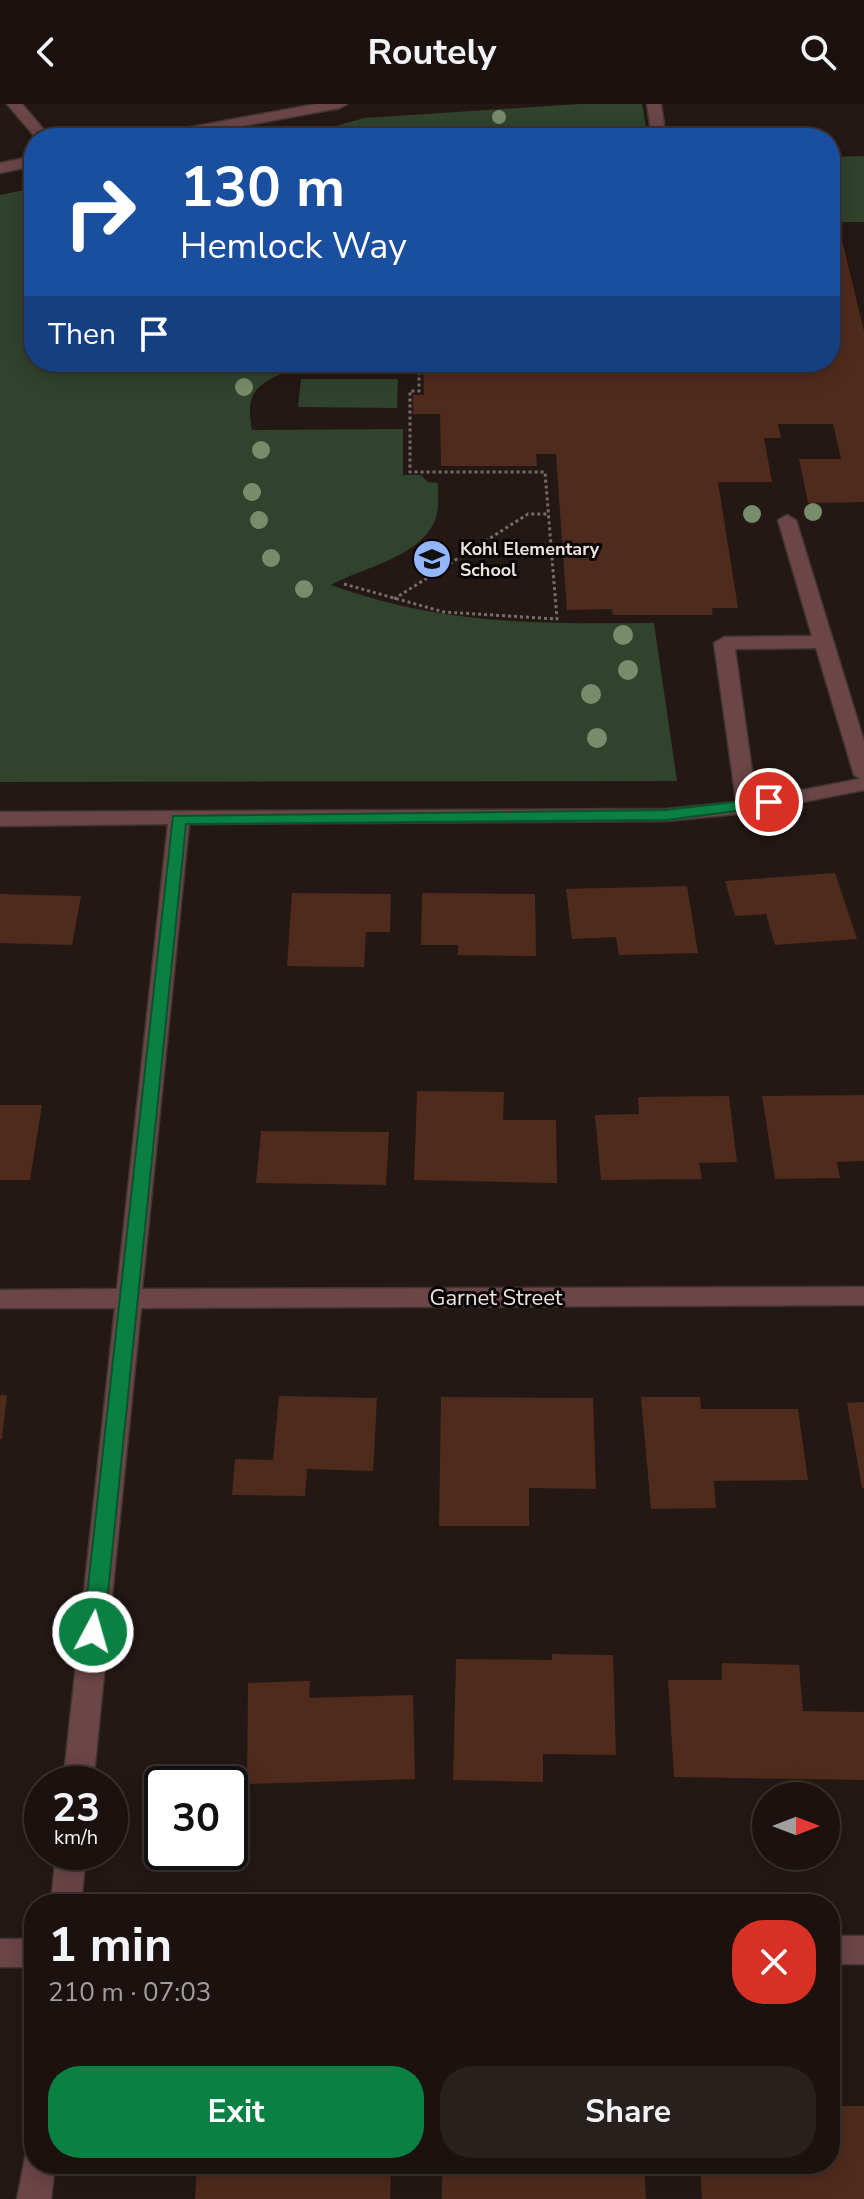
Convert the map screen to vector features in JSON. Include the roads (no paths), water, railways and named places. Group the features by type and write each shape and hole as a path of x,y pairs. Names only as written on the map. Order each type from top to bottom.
{"street":[{"path":"14,104 35,128"},
{"path":"208,128 340,104"},
{"path":"654,104 658,128"},
{"path":"0,168 24,163"},
{"path":"787,520 864,775"},
{"path":"747,807 724,643 824,642"},
{"path":"0,819 666,815 747,807 864,784"},
{"path":"80,1766 179,819"},
{"name":"Garnet Street","path":"0,1299 864,1296"},
{"path":"67,1894 69,1870"},
{"path":"840,1950 864,1950"},
{"path":"0,1953 24,1953"},
{"path":"34,2199 37,2174"}],"place":[{"name":"Kohl Elementary School","path":"432,559"}]}
